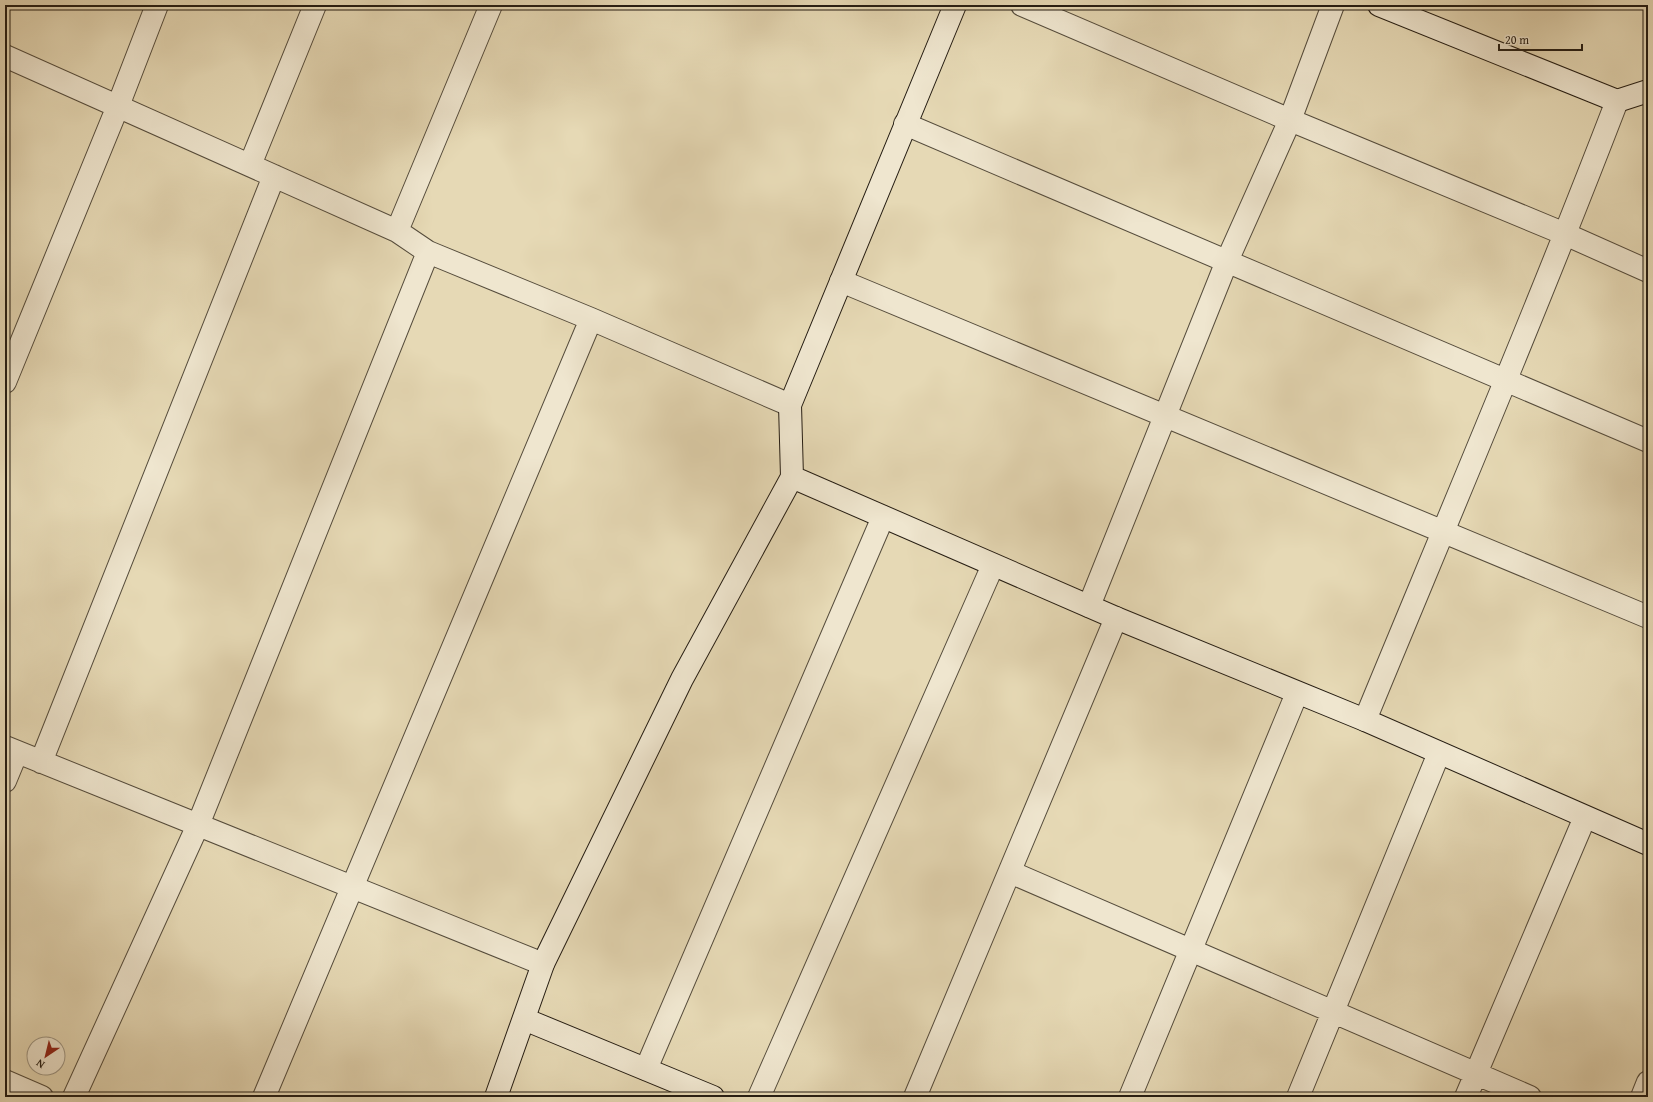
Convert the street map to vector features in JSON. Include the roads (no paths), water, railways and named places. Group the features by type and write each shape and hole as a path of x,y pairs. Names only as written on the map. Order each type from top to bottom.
{"street":[{"path":"5,382 118,106 157,5"},
{"path":"250,165 315,5"},
{"path":"397,231 491,5"},
{"path":"496,1097 542,964 682,679 792,477 790,405 955,5"},
{"path":"1022,5 1290,120 1565,234 1648,271"},
{"path":"1089,606 1227,261 1290,120 1333,5"},
{"path":"1379,5 1617,101 1648,91"},
{"path":"5,56 397,231 428,252 591,319 790,405"},
{"path":"1365,720 1506,380 1617,101"},
{"path":"905,124 1648,441"},
{"path":"41,762 274,176"},
{"path":"74,1097 198,825 428,252"},
{"path":"841,281 1648,617"},
{"path":"264,1097 591,319"},
{"path":"792,477 1116,618 1365,720 1648,844"},
{"path":"646,1069 883,517"},
{"path":"760,1097 993,565"},
{"path":"914,1097 1116,618"},
{"path":"1130,1097 1297,693"},
{"path":"5,782 11,750 542,964"},
{"path":"1298,1097 1439,753"},
{"path":"1466,1097 1586,817"},
{"path":"1010,872 1530,1097"},
{"path":"524,1019 713,1097"},
{"path":"1642,1097 1648,1082"},
{"path":"7,1087 42,1097"}]}
